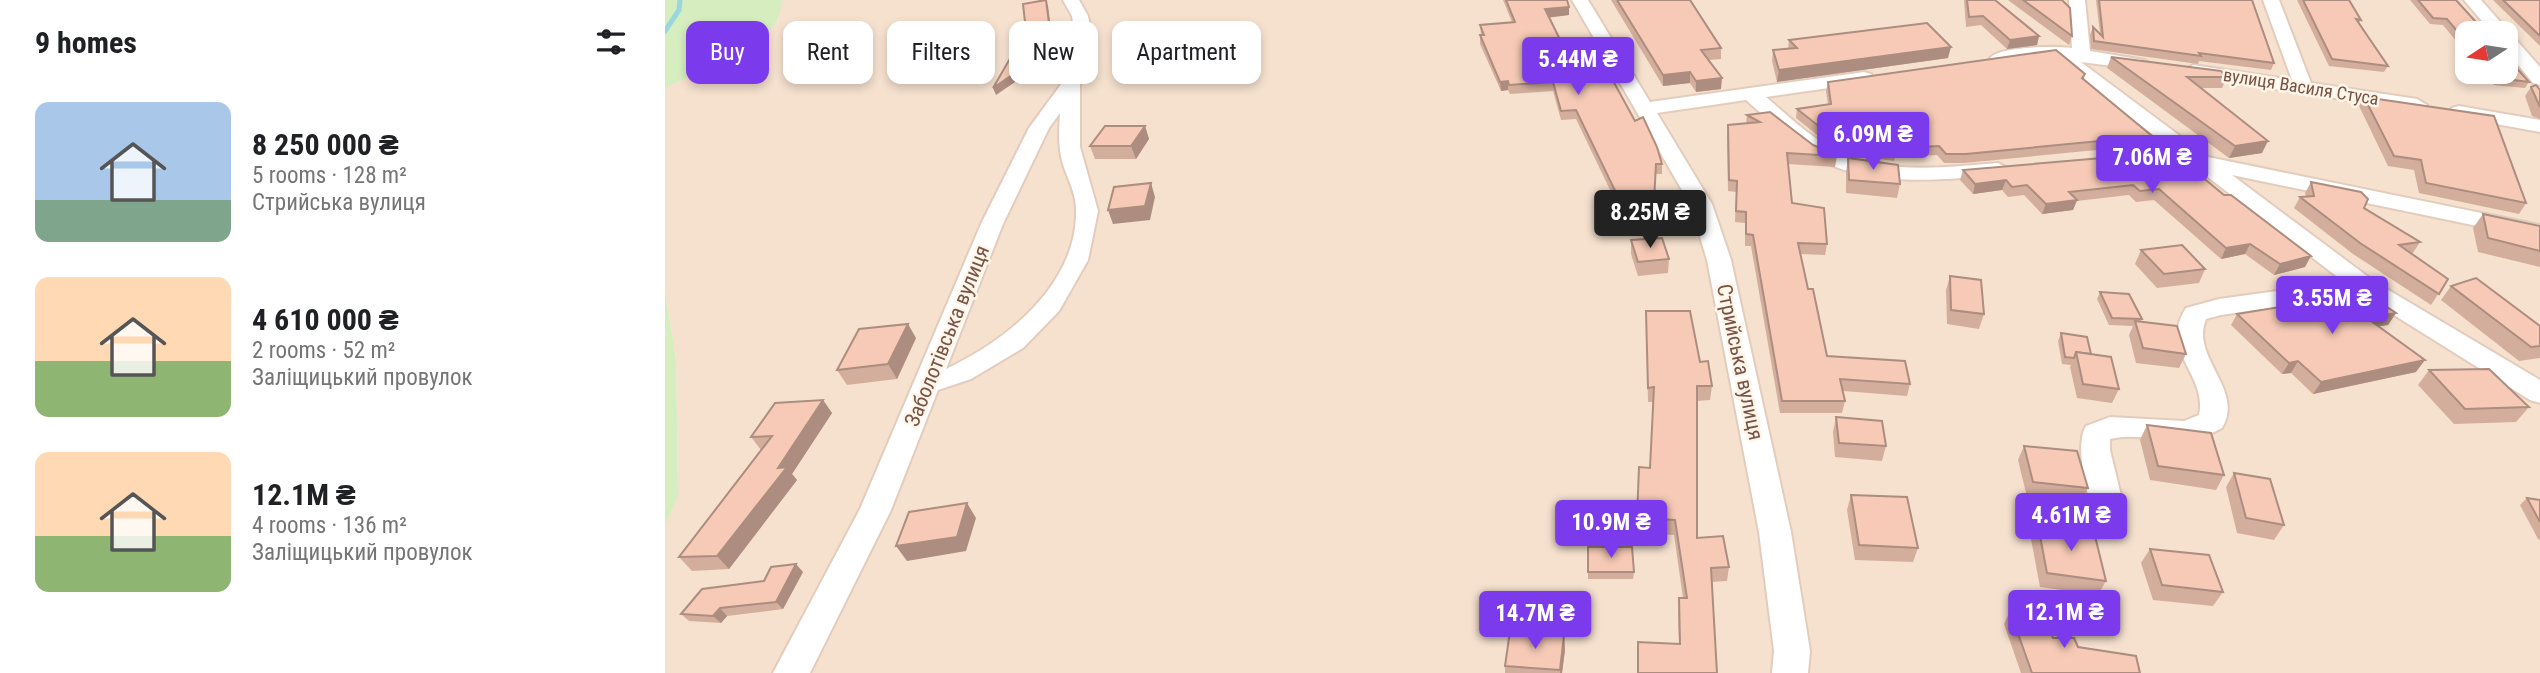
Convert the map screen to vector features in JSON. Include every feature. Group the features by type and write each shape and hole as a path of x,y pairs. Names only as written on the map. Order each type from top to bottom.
{"street":[{"name":"Заболотівська вулиця","path":"791,673 875,510 931,380 992,224 1039,128 1082,68 1086,49 1080,16 1071,0"},
{"name":"Стрийська вулиця","path":"1580,0 1647,108 1701,204 1719,260 1775,532 1792,651 1790,673"},
{"path":"2077,0 2081,57"},
{"path":"2271,0 2303,86"},
{"path":"2472,0 2490,21"},
{"path":"2034,34 2366,287 2540,393"},
{"name":"вулиця Василя Стуса","path":"1985,61 2054,51 2081,57 2303,86 2540,126"},
{"path":"2518,53 2540,79"},
{"path":"1647,108 1888,74"},
{"path":"931,380 941,381 994,358 1030,327 1059,294 1084,240 1087,208 1070,152 1071,85"},
{"path":"1750,94 1820,150 1853,165 1878,169 1963,172 2019,167"},
{"path":"2157,154 2191,156 2540,232"},
{"path":"2109,512 2095,450 2095,433 2104,428 2126,427 2177,434 2202,429 2212,421 2215,405 2190,342 2190,323 2195,314 2219,307 2366,287"}],"shaded area":[{"path":"782,0 2540,0 2540,673 665,673 665,525 678,496 676,359 665,291 665,88 686,78 686,84 769,84 769,27 778,21"}],"green space":[{"path":"665,0 782,0 777,21 769,30 769,21 686,21 686,78 665,88"},
{"path":"665,291 676,359 678,496 665,525"}],"building":[{"path":"1046,0 1049,21 1025,21 1023,4"},
{"path":"1506,0 1567,0 1569,7 1545,9 1569,58 1599,55 1635,121 1643,117 1657,147 1662,164 1656,164 1653,219 1631,215 1632,205 1622,205 1576,110 1561,111 1553,82 1509,85 1508,81 1500,82 1480,35 1484,35 1480,25 1515,22"},
{"path":"1617,0 1690,0 1721,48 1701,50 1722,78 1696,81 1690,72 1663,75"},
{"path":"1967,0 1995,0 2039,36 2010,40 1983,16 1969,17"},
{"path":"2023,0 2062,0 2070,8 2072,36"},
{"path":"2099,0 2252,0 2274,63 2094,41 2093,27 2103,37"},
{"path":"2303,0 2349,0 2361,20 2356,19 2388,66 2332,59"},
{"path":"2418,0 2456,0 2475,21 2455,21 2455,29 2447,19 2433,18"},
{"path":"2503,0 2540,0 2540,36"},
{"path":"1927,23 1951,47 1779,70 1773,50 1797,48 1789,40"},
{"path":"2056,50 2085,74 2082,78 2152,136 1966,154 1946,154 1939,146 1895,148 1896,152 1860,147 1830,135 1797,109 1831,104 1828,82"},
{"path":"2111,57 2221,71 2227,77 2187,77 2268,141 2235,146"},
{"path":"1009,60 1009,77 993,88"},
{"path":"2518,70 2529,82 2518,81"},
{"path":"2536,85 2540,90 2540,107 2531,87"},
{"path":"2364,97 2494,116 2526,203 2426,183 2421,160 2394,156"},
{"path":"1770,112 1813,145 1837,156 1787,153 1792,203 1824,208 1827,244 1798,243 1808,289 1813,289 1827,356 1905,361 1910,384 1840,379 1845,401 1782,401 1753,235 1746,234 1746,212 1736,211 1737,181 1729,180 1728,125 1760,122 1747,115"},
{"path":"1105,126 1145,126 1131,146 1090,146"},
{"path":"2172,152 2224,195 2231,195 2311,256 2280,264 2250,244 2226,248 2159,189 2140,191 2133,185 2069,192 2077,200 2046,204 2027,185 2012,187 2006,180 1975,184 1963,170"},
{"path":"1848,158 1898,165 1900,184 1849,180"},
{"path":"2311,182 2361,192 2368,199 2364,208 2420,242 2399,245 2448,279 2439,294 2360,243 2300,197 2314,196"},
{"path":"1151,183 1145,206 1108,210 1114,187"},
{"path":"2483,214 2540,226 2540,251 2488,238"},
{"path":"1662,238 1669,259 1638,262 1631,240"},
{"path":"2182,245 2205,269 2164,274 2141,250"},
{"path":"1950,276 1981,280 1984,314 1951,310"},
{"path":"2476,278 2540,326 2540,346 2531,347 2451,286"},
{"path":"2100,292 2129,294 2142,319 2112,318"},
{"path":"2366,293 2396,313 2367,318 2425,360 2321,382 2298,361 2289,363 2237,314"},
{"path":"1646,311 1690,311 1700,362 1708,361 1712,386 1697,386 1697,538 1723,536 1729,567 1711,568 1717,673 1638,673 1638,642 1680,644 1679,598 1687,598 1675,520 1637,518 1639,467 1650,468 1654,387 1648,388"},
{"path":"2135,321 2177,326 2186,354 2143,348"},
{"path":"908,324 888,364 837,370 859,329"},
{"path":"2061,333 2087,337 2091,354 2076,352 2074,358 2065,357"},
{"path":"2076,352 2111,357 2119,389 2083,384"},
{"path":"2489,369 2529,407 2465,409 2429,370"},
{"path":"823,400 778,468 787,467 717,556 679,557 772,436 751,437 775,403"},
{"path":"1836,417 1882,421 1886,446 1839,443"},
{"path":"2147,425 2211,433 2224,475 2158,466"},
{"path":"2024,446 2077,451 2088,488 2033,482"},
{"path":"2234,473 2270,479 2284,525 2246,518"},
{"path":"1851,495 1907,497 1918,548 1859,545"},
{"path":"2527,498 2540,500 2540,522"},
{"path":"967,503 957,537 896,546 909,512"},
{"path":"2038,525 2094,532 2106,581 2047,573"},
{"path":"1588,547 1632,547 1634,572 1588,572"},
{"path":"2150,549 2209,555 2223,592 2162,585"},
{"path":"796,564 776,602 720,608 713,616 681,614 702,589 764,581 771,567"},
{"path":"2010,611 2043,611 2053,638 2074,638 2078,647 2136,656 2140,673 2032,673"},
{"path":"1510,631 1564,635 1560,670 1505,666"}],"waterway":[{"path":"665,31 679,10 680,0"}]}
